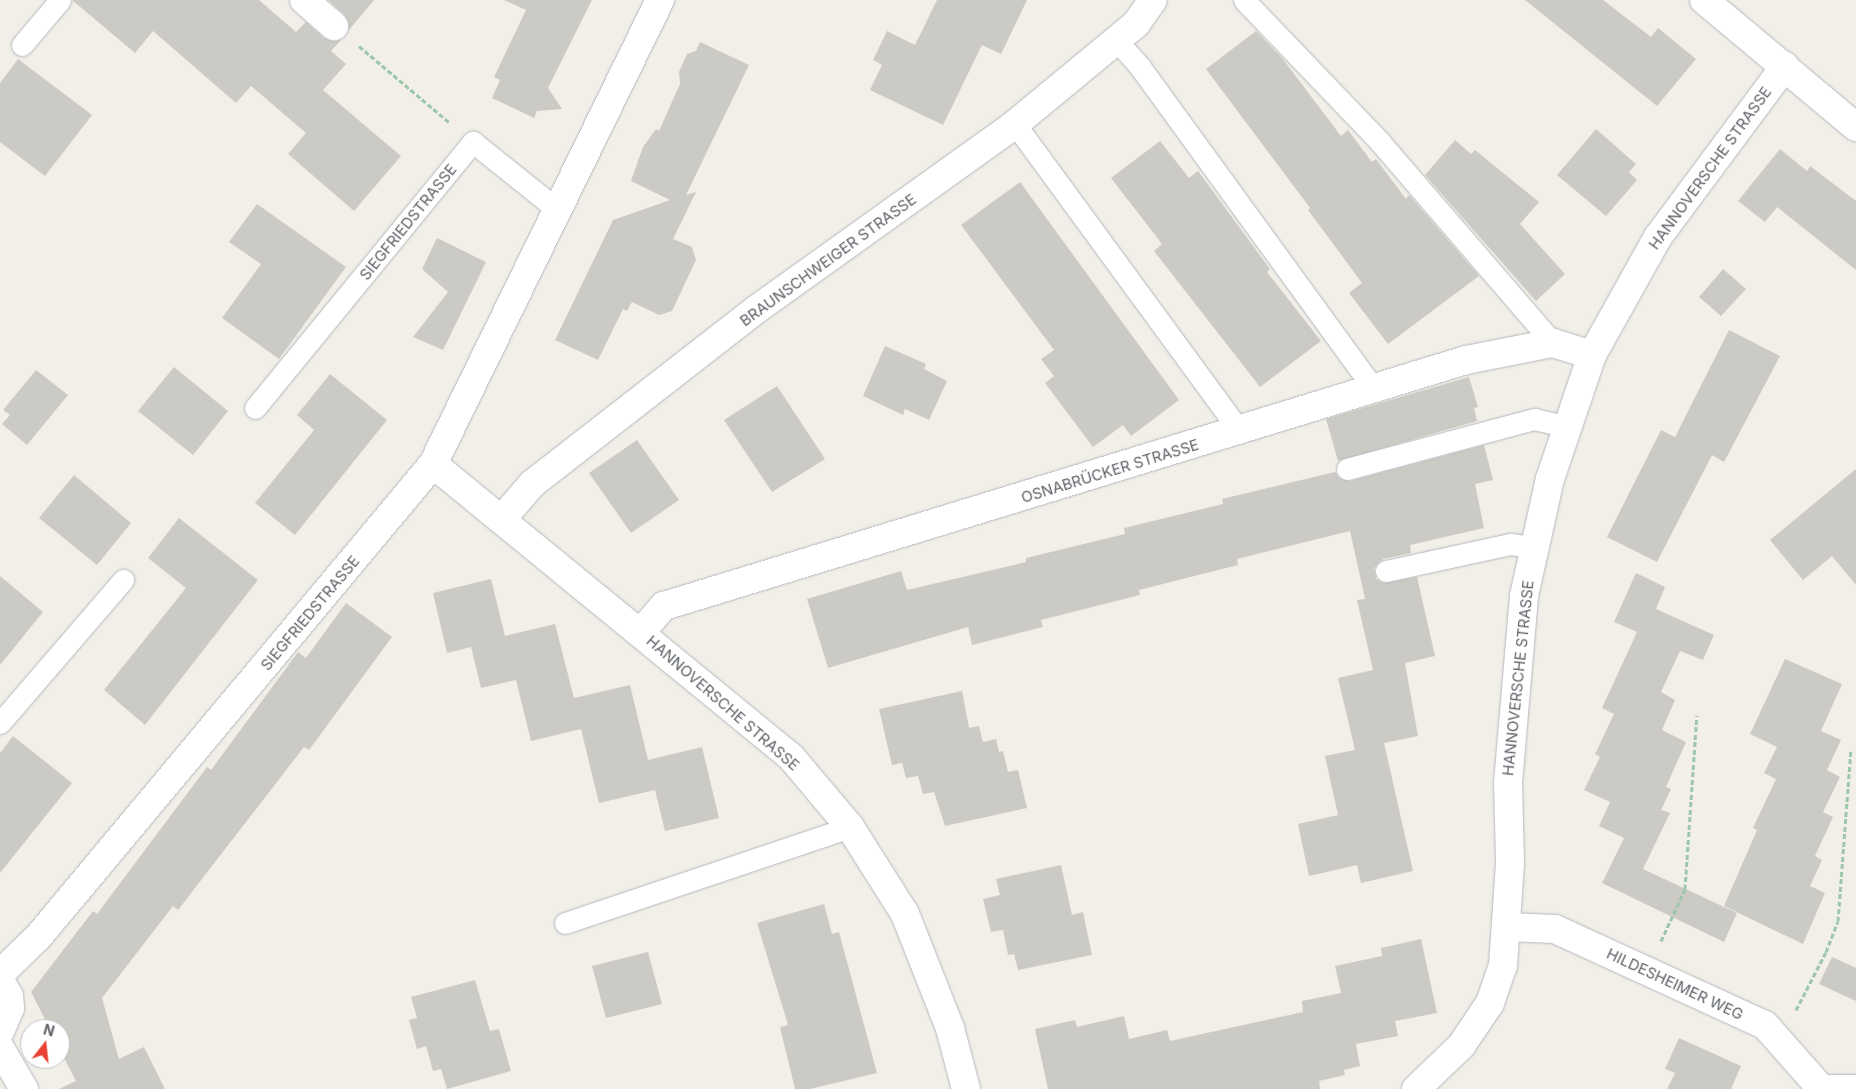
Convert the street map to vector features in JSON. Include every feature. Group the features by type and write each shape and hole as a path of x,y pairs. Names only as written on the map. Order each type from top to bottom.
{"street":[{"path":"304,0 334,26"},
{"name":"SIEGFRIEDSTRASSE","path":"0,974 39,936 433,464 660,0"},
{"name":"BRAUNSCHWEIGER STRASSE","path":"502,519 532,484 750,315 1015,124 1136,24 1153,0"},
{"path":"1704,0 1856,127"},
{"name":"HANNOVERSCHE STRASSE","path":"1416,1089 1462,1046 1490,1003 1504,966 1508,927 1508,784 1524,596 1550,479 1592,356 1658,237 1785,66"},
{"name":"OSNABRÜCKER STRASSE","path":"640,632 664,606 1240,431 1466,360 1553,343 1592,356"},
{"name":"HANNOVERSCHE STRASSE","path":"433,464 791,757 850,828 905,914 950,1028 966,1089"},
{"name":"HILDESHEIMER WEG","path":"1508,927 1554,929 1765,1025 1818,1085"},
{"path":"0,980 9,996 10,1008 0,1031"},
{"path":"0,1048 24,1089"}],"lane":[{"path":"22,44 60,0"},
{"path":"1244,0 1380,142 1553,343"},
{"path":"1116,40 1140,68 1365,377 1369,391"},
{"path":"1015,124 1240,431"},
{"path":"473,142 558,210"},
{"name":"SIEGFRIEDSTRASSE","path":"255,408 473,142"},
{"path":"1347,469 1534,418 1569,427"},
{"path":"1386,571 1510,544 1535,547"},
{"path":"0,723 123,580"},
{"path":"566,923 850,828"},
{"path":"1818,1085 1856,1085"}],"path":[{"path":"334,26 473,142"},
{"path":"1648,971 1685,889 1696,715"},
{"path":"1780,1042 1826,952 1838,921 1851,749"}],"building":[{"path":"72,0 259,0 296,32 306,22 324,38 332,41 341,40 331,51 346,64 323,90 401,156 354,211 288,154 306,133 251,86 236,103 153,31 135,53"},
{"path":"328,0 374,0 349,30 345,15"},
{"path":"504,0 592,0 548,88 562,109 537,111 534,118 492,98 500,80 494,77 526,10"},
{"path":"937,0 1027,0 1001,54 982,45 943,125 870,90 882,65 873,60 887,31 915,45"},
{"path":"1525,0 1603,0 1651,37 1658,28 1696,59 1657,106"},
{"path":"1256,31 1282,58 1341,136 1348,130 1372,162 1376,159 1406,199 1409,195 1479,276 1388,344 1349,293 1362,283 1308,210 1310,208 1206,69"},
{"path":"700,42 749,65 686,195 696,192 673,239 692,247 696,260 672,311 659,315 632,302 627,311 623,309 598,360 555,340 613,220 670,200 631,181 643,147 656,129 659,131 680,84 679,72 687,54 696,51"},
{"path":"18,59 92,115 45,176 0,142 0,83"},
{"path":"1596,129 1636,164 1629,172 1637,180 1606,216 1557,175"},
{"path":"1455,140 1471,154 1475,150 1539,202 1520,224 1565,274 1536,301 1425,175"},
{"path":"1160,141 1189,178 1198,171 1270,269 1267,272 1321,341 1260,387 1154,251 1162,244 1111,178"},
{"path":"1780,149 1807,171 1810,166 1856,201 1856,270 1777,207 1765,222 1738,201"},
{"path":"1020,182 1179,400 1131,436 1123,425 1093,447 1045,383 1054,376 1041,359 1054,350 961,225"},
{"path":"257,204 346,267 279,359 222,318 261,264 229,242"},
{"path":"437,238 486,262 443,350 413,337 448,292 422,269"},
{"path":"1723,269 1746,289 1721,316 1699,297"},
{"path":"1729,330 1780,356 1724,462 1712,455 1657,562 1607,537 1661,430 1675,437"},
{"path":"885,346 926,364 924,369 947,381 929,420 905,409 903,415 863,396"},
{"path":"174,367 228,411 193,455 138,411"},
{"path":"36,370 68,395 27,445 2,424 10,415 3,410"},
{"path":"330,374 387,420 295,535 255,503 314,430 297,415"},
{"path":"1469,377 1478,407 1474,408 1477,421 1338,461 1326,419"},
{"path":"777,386 825,459 772,492 724,420"},
{"path":"637,440 679,500 631,533 589,473"},
{"path":"1484,445 1493,480 1475,484 1484,528 1410,545 1411,553 1383,559 1374,568 1376,579 1383,583 1417,577 1435,656 1405,663 1418,736 1384,743 1413,871 1361,883 1357,865 1309,876 1298,824 1338,815 1325,756 1355,750 1338,678 1373,670 1357,600 1365,599 1350,531 1237,559 1238,565 1139,590 1140,595 1041,620 1043,627 972,645 968,627 828,668 807,599 901,571 907,590 1026,562 1026,558 1125,534 1124,528 1223,504 1222,499 1335,472 1339,478 1350,481"},
{"path":"1856,469 1856,585 1832,556 1803,580 1770,540"},
{"path":"74,475 131,523 97,565 39,518"},
{"path":"179,518 258,580 145,725 104,690 186,588 148,558"},
{"path":"1636,573 1665,587 1656,609 1714,635 1703,660 1680,651 1661,692 1675,700 1662,730 1686,742 1666,787 1671,789 1661,810 1670,813 1643,869 1737,913 1724,942 1602,883 1624,838 1599,826 1610,802 1584,790 1600,757 1595,754 1614,714 1602,708 1637,632 1614,622"},
{"path":"0,576 43,612 0,665"},
{"path":"491,579 505,636 555,624 574,698 630,685 648,760 702,747 719,818 665,831 655,790 599,803 581,729 531,741 516,680 481,688 471,647 447,653 433,593"},
{"path":"346,603 392,637 309,750 304,747 178,910 173,906 102,998 119,1059 144,1047 165,1089 59,1089 76,1081 70,1069 70,1019 45,1019 31,992 93,911 97,914 207,767 211,770 298,652 306,658"},
{"path":"1785,659 1842,684 1821,731 1841,740 1827,770 1840,777 1823,812 1833,817 1815,856 1822,860 1810,886 1825,893 1803,944 1724,906 1757,830 1753,828 1776,779 1764,773 1777,747 1750,734"},
{"path":"962,691 969,728 979,726 983,742 996,739 999,752 1003,751 1008,772 1018,770 1027,808 945,826 934,792 923,794 918,776 906,778 902,763 892,765 879,709"},
{"path":"13,736 72,783 0,873 0,753"},
{"path":"1061,865 1072,915 1083,912 1092,955 1018,970 1014,954 1008,955 1003,930 991,932 983,899 1000,895 996,879"},
{"path":"824,904 832,934 839,932 877,1073 810,1089 795,1089 780,1027 788,1025 757,923"},
{"path":"1421,939 1437,1013 1395,1021 1398,1036 1356,1044 1360,1066 1344,1070 1345,1075 1319,1081 1320,1089 1048,1089 1035,1029 1075,1020 1077,1027 1124,1016 1129,1039 1167,1030 1170,1041 1303,1012 1302,1001 1341,993 1335,966 1382,956 1381,948"},
{"path":"648,952 662,1004 606,1018 592,966"},
{"path":"1832,957 1856,968 1856,1001 1819,984"},
{"path":"475,980 490,1031 499,1029 511,1071 447,1089 441,1069 433,1071 426,1046 417,1049 409,1020 417,1018 411,997"},
{"path":"1679,1038 1741,1066 1731,1089 1667,1089 1675,1073 1665,1069"}]}
